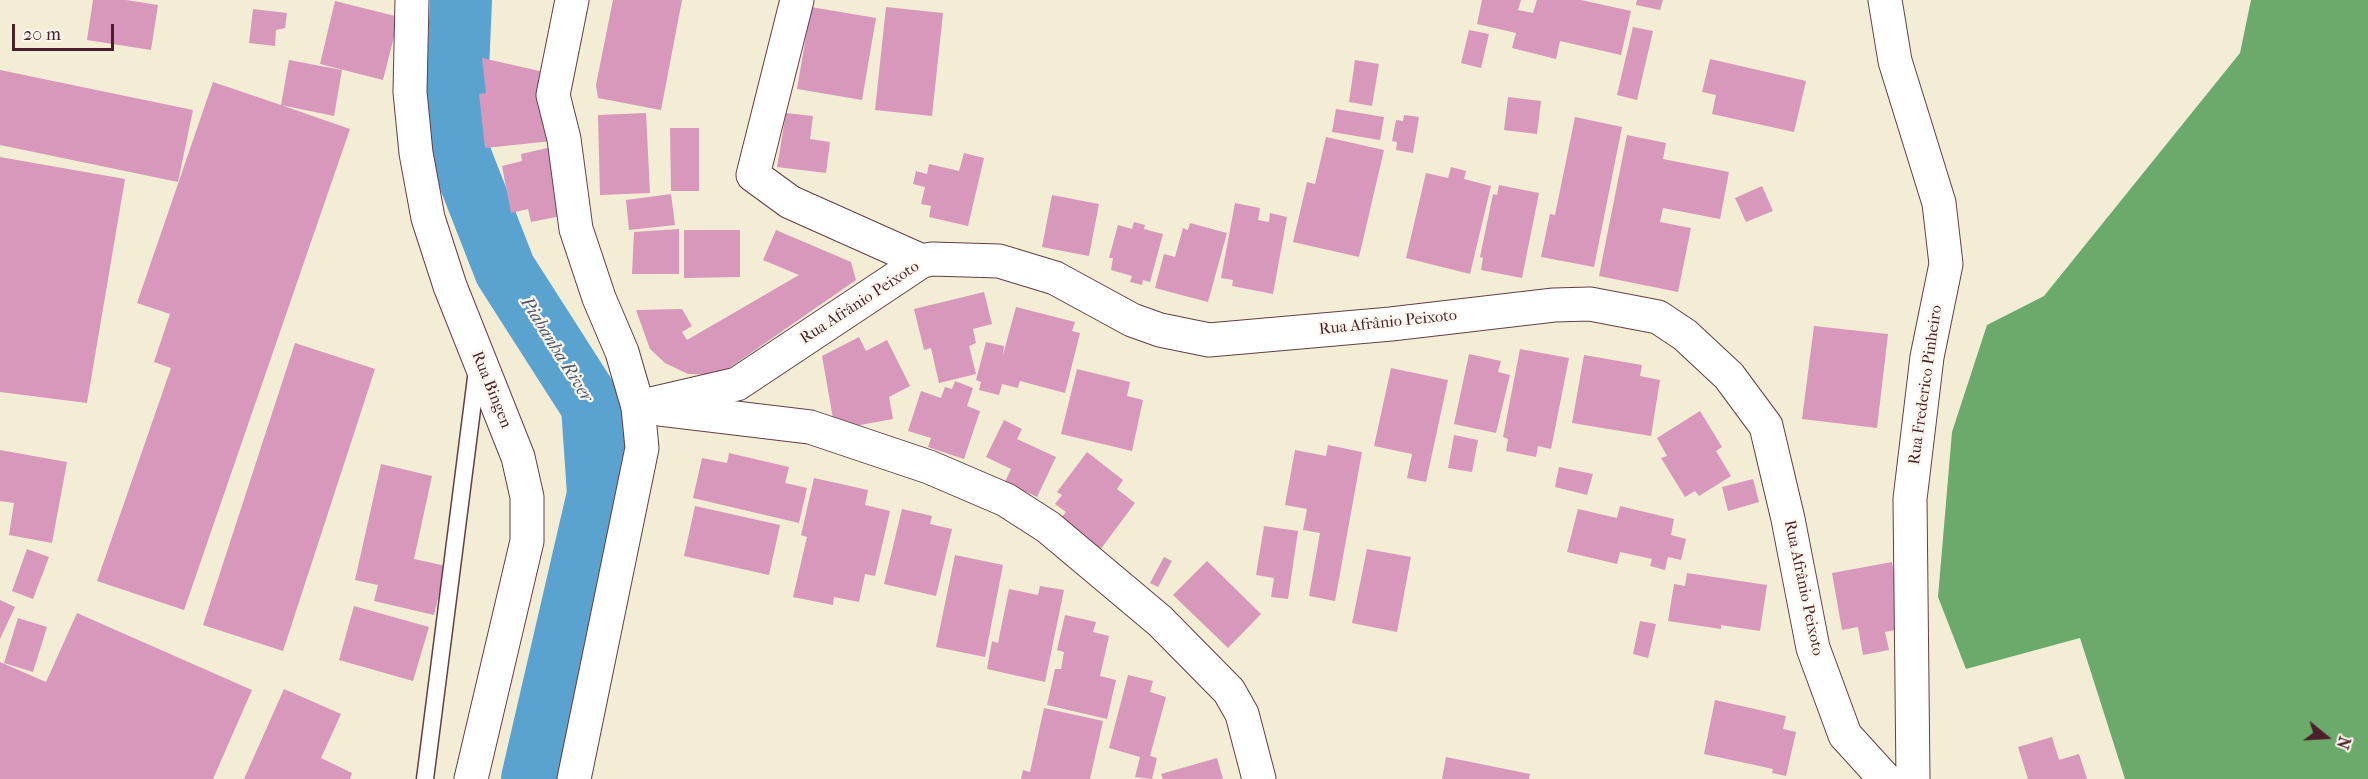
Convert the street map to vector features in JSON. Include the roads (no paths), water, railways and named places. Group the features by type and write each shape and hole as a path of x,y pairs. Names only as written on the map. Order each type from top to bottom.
{"street":[{"name":"Rua Bingen","path":"412,0 410,92 416,153 428,218 479,361 518,457 527,497 527,541 471,779"},
{"path":"572,0 553,94 564,139 576,229 599,298 622,352 638,407 642,448 574,779"},
{"path":"797,0 753,175 790,201 922,261"},
{"name":"Rua Frederico Pinheiro","path":"1885,0 1895,61 1939,203 1946,264 1927,357 1910,499 1913,779"},
{"name":"Rua Afrânio Peixoto","path":"638,407 737,384 922,261 932,259 999,261 1055,278 1132,320 1160,330 1209,340 1391,324 1554,305 1590,304 1658,317 1685,335 1729,375 1766,426 1788,519 1813,648 1845,735 1886,779"},
{"path":"638,407 810,427 928,467 1006,500 1048,527 1160,621 1229,691 1242,714 1259,779"}],"lane":[{"path":"425,779 479,361"}],"waterway":[{"name":"Piabanha River","path":"461,0 455,142 505,270 592,406 598,494 532,779"}]}
